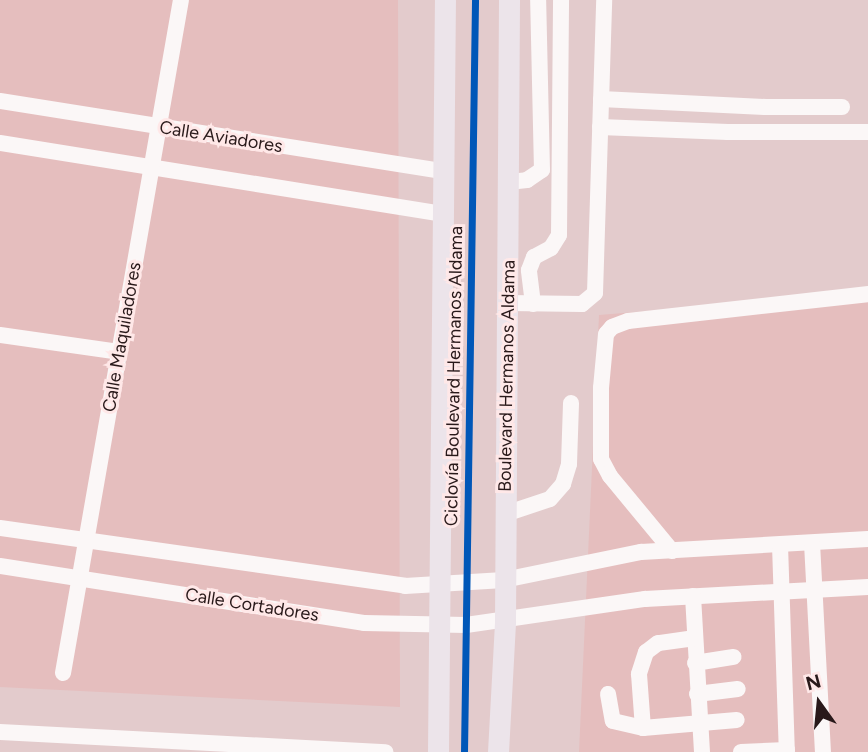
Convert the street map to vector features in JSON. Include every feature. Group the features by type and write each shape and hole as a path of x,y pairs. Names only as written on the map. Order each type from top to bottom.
{"main road":[{"path":"438,752 445,0"},
{"name":"Boulevard Hermanos Aldama","path":"498,752 505,621 509,0"}],"lane":[{"name":"Calle Maquiladores","path":"63,674 181,0"},
{"path":"509,182 527,180 542,170 538,0"},
{"path":"533,304 529,270 534,257 551,248 559,235 561,0"},
{"path":"509,303 582,304 595,293 604,0"},
{"path":"601,99 766,107 842,107"},
{"name":"Calle Aviadores","path":"0,101 443,171"},
{"path":"600,127 728,132 868,132"},
{"path":"0,143 442,214"},
{"path":"672,551 610,476 601,459 601,377 607,334 612,327 628,321 868,294"},
{"path":"0,335 119,352"},
{"path":"505,514 550,499 563,484 569,464 571,403"},
{"path":"0,528 382,584 439,585 504,580 641,552 868,540"},
{"path":"812,543 823,752"},
{"path":"741,752 787,751 780,545"},
{"name":"Calle Cortadores","path":"0,566 364,623 505,621 645,599 868,587"},
{"path":"693,596 702,752"},
{"path":"643,728 639,674 646,652 658,643 695,638"},
{"path":"695,663 734,657"},
{"path":"697,694 738,689"},
{"path":"608,694 613,720 643,728 737,720"},
{"path":"0,732 262,749 385,752"}],"shaded area":[{"path":"0,0 398,0 400,707 0,687"},
{"path":"868,293 868,752 579,752 599,315"}],"cycle path":[{"name":"Ciclovía Boulevard Hermanos Aldama","path":"464,752 475,0"}]}
